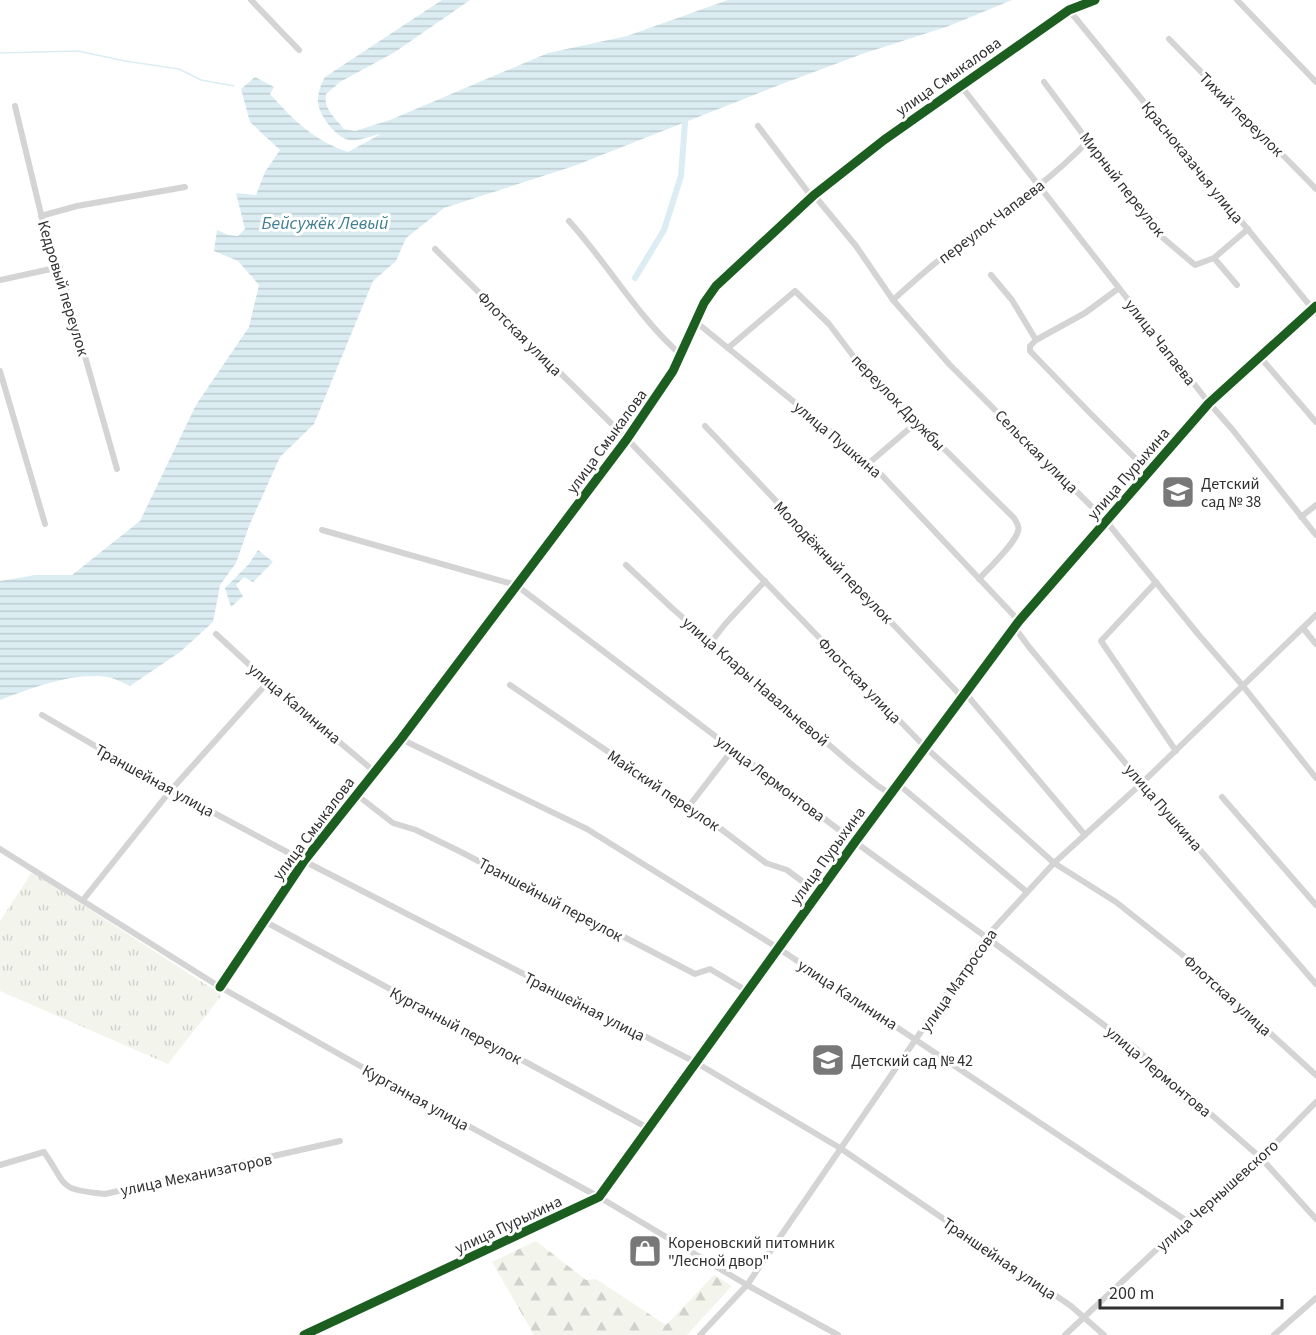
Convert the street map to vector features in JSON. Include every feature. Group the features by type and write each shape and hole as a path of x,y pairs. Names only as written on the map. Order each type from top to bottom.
{"street":[{"path":"251,0 299,50"},
{"name":"улица Смыкалова","path":"220,987 304,861 401,739 657,397 681,355 704,303 716,286 814,195 884,140 1069,10 1095,0"},
{"path":"1237,0 1316,82"},
{"name":"Красноказачья улица","path":"1069,10 1315,309"},
{"name":"Тихий переулок","path":"1169,39 1316,189"},
{"name":"Мирный переулок","path":"1044,82 1156,232 1195,266 1214,258"},
{"name":"улица Чапаева","path":"961,86 1209,403 1316,535"},
{"name":"Кедровый переулок","path":"15,106 41,216 63,279 117,469"},
{"name":"Сельская улица","path":"758,126 808,192 814,195 856,246 893,300 949,364 1106,521 1316,778"},
{"name":"переулок Чапаева","path":"893,300 959,244 1065,165 1088,141"},
{"path":"41,216 77,206 185,187"},
{"path":"569,221 589,243 656,330 681,355"},
{"path":"1237,285 1214,258 1248,229"},
{"name":"Флотская улица","path":"435,249 627,439 926,747 1054,863 1116,902 1194,964 1316,1075"},
{"path":"0,280 57,267"},
{"path":"991,275 1012,300 1036,340 1030,346 1030,351 1149,472"},
{"name":"улица Чапаева","path":"1036,340 1085,313 1119,288"},
{"name":"переулок Дружбы","path":"728,348 795,291 829,324 854,357 1014,518 1018,525 1018,532 979,579"},
{"name":"улица Пурыхина","path":"304,1335 599,1197 855,842 1019,621 1209,403 1315,309"},
{"name":"улица Пушкина","path":"696,322 869,463 1019,621"},
{"path":"1260,357 1316,422"},
{"path":"0,371 45,524"},
{"path":"869,463 917,422"},
{"name":"Молодёжный переулок","path":"705,426 964,696 1085,836"},
{"path":"1301,516 1316,505"},
{"name":"улица Лермонтова","path":"322,530 516,585 855,842 986,936 1134,1048 1261,1158 1316,1219"},
{"name":"улица Клары Навальневой","path":"626,565 711,642 871,780 891,794"},
{"path":"711,642 765,581"},
{"path":"1156,582 1101,641 1176,751"},
{"name":"улица Матросова","path":"700,1335 747,1285 986,936 1054,863 1176,751 1316,615"},
{"name":"улица Пушкина","path":"1015,628 1142,783 1316,984"},
{"path":"1303,628 1316,645"},
{"name":"улица Калинина","path":"216,634 268,682 375,772"},
{"path":"83,900 171,790 268,682"},
{"name":"Майский переулок","path":"510,685 690,806 766,863 786,870 818,893"},
{"name":"Траншейная улица","path":"42,715 171,790 304,861 695,1062 840,1148 1071,1306 1104,1335"},
{"name":"улица Калинина","path":"401,739 587,829 778,948 1187,1221"},
{"path":"690,806 733,749"},
{"path":"898,784 1027,892"},
{"name":"Траншейный переулок","path":"357,795 393,823 416,830 461,852 695,974 710,969 747,991"},
{"path":"1222,797 1316,905"},
{"name":"Курганная улица","path":"0,849 220,987 599,1197 747,1285 838,1335"},
{"name":"Курганный переулок","path":"264,921 648,1128"},
{"name":"улица Чернышевского","path":"1065,1335 1187,1221 1261,1158 1316,1102"},
{"name":"улица Механизаторов","path":"0,1165 44,1152 65,1186 76,1191 105,1194 127,1191 340,1141"},
{"path":"1274,1335 1316,1298"}],"green space":[{"path":"32,872 222,995 168,1064 0,991 0,921"},
{"path":"536,1241 586,1280 596,1279 666,1325 714,1275 732,1286 687,1335 534,1335 492,1262"}],"water":[{"name":"Бейсужёк Левый","path":"442,0 470,0 395,52 340,82 326,94 328,109 344,129 355,131 390,120 548,53 627,36 728,0 1012,0 949,26 862,54 774,87 574,166 444,208 406,238 396,261 373,281 314,424 280,457 249,526 236,563 220,585 213,622 180,652 130,686 112,678 85,676 26,690 0,700 0,581 35,575 72,575 140,521 196,405 249,327 259,285 238,261 214,251 217,230 238,236 245,229 236,193 256,195 265,172 280,150 250,122 241,89 255,77 274,87 270,94 296,121 325,142 348,152 381,134 349,140 333,129 324,118 318,105 319,91 325,77"},
{"path":"258,550 273,562 253,582 244,577 236,585 243,596 231,607 225,588 249,564"}],"waterway":[{"path":"0,53 78,51 179,69 201,80 234,86"},
{"path":"635,278 664,230 681,176 685,122"}],"cycle path":[{"path":"220,987 304,861 401,739 627,439 673,371 704,303 716,286 814,195 884,140 1069,10 1095,0"},
{"path":"304,1335 599,1197 855,842 1019,621 1209,403 1316,306"}],"place":[{"name":"Детский сад № 38","path":"1178,492"},
{"name":"Детский сад № 42","path":"828,1060"},
{"name":"Кореновский питомник \"Лесной двор\"","path":"645,1251"}]}
